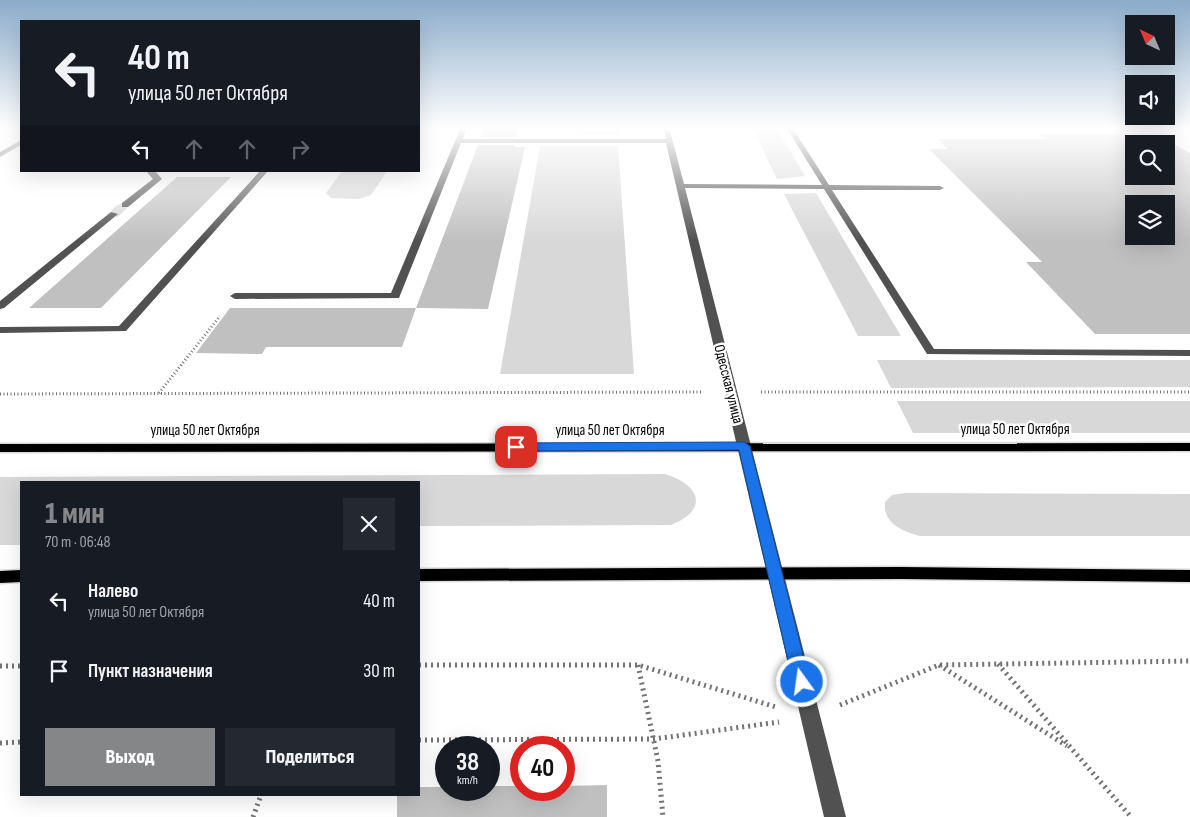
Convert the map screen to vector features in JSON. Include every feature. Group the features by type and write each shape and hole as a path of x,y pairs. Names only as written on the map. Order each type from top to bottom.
{"main road":[{"name":"улица 50 лет Октября","path":"0,448 1190,447"},
{"path":"420,575 901,573 1190,576"},
{"path":"0,577 20,576"}],"street":[{"path":"235,296 395,296 449,165"},
{"name":"Одесская улица","path":"675,165 835,817"},
{"path":"812,165 930,352 1190,353"},
{"path":"125,205 158,179 151,172"},
{"path":"0,330 122,329 263,172"},
{"path":"680,186 940,188"},
{"path":"0,306 114,214"}],"path":[{"path":"159,393 235,296"},
{"path":"0,394 1190,392"},
{"path":"420,740 654,739 810,718 939,665 1190,661"},
{"path":"997,664 1131,817"},
{"path":"420,665 638,665 810,718"},
{"path":"638,665 658,761 663,817"},
{"path":"939,665 1072,749"},
{"path":"0,666 20,666"},
{"path":"0,742 20,742"},
{"path":"253,817 261,796"}],"shaded area":[{"path":"537,165 619,165 634,374 500,374"},
{"path":"770,165 799,165 805,176 777,179"},
{"path":"341,172 386,172 371,195 359,199 331,198 326,193"},
{"path":"816,193 901,336 858,336 784,194"},
{"path":"877,360 1190,360 1190,387 891,388"},
{"path":"897,401 1190,401 1190,433 913,433"},
{"path":"665,474 686,484 693,491 696,498 691,512 683,519 671,525 420,526 420,481 20,481 20,545 0,545 0,477"},
{"path":"905,493 1190,494 1190,536 920,536 900,529 887,516 885,502 892,495"}],"building":[{"path":"470,165 521,165 488,309 416,308"},
{"path":"945,165 1125,165 1125,185 1175,185 1175,165 1190,165 1190,334 1095,334 1026,262 1042,262"},
{"path":"177,177 231,177 101,308 29,308"},
{"path":"230,308 416,308 402,347 266,347 262,354 196,353"},
{"path":"607,785 607,817 397,817 397,796 420,796 420,787 435,787 435,801 500,801 500,786 510,786 510,801 575,801 575,786"}],"tunnel":[{"path":"120,209 125,205"},
{"path":"114,214 121,208"}],"route":[{"path":"516,447 744,446 802,682"}]}
